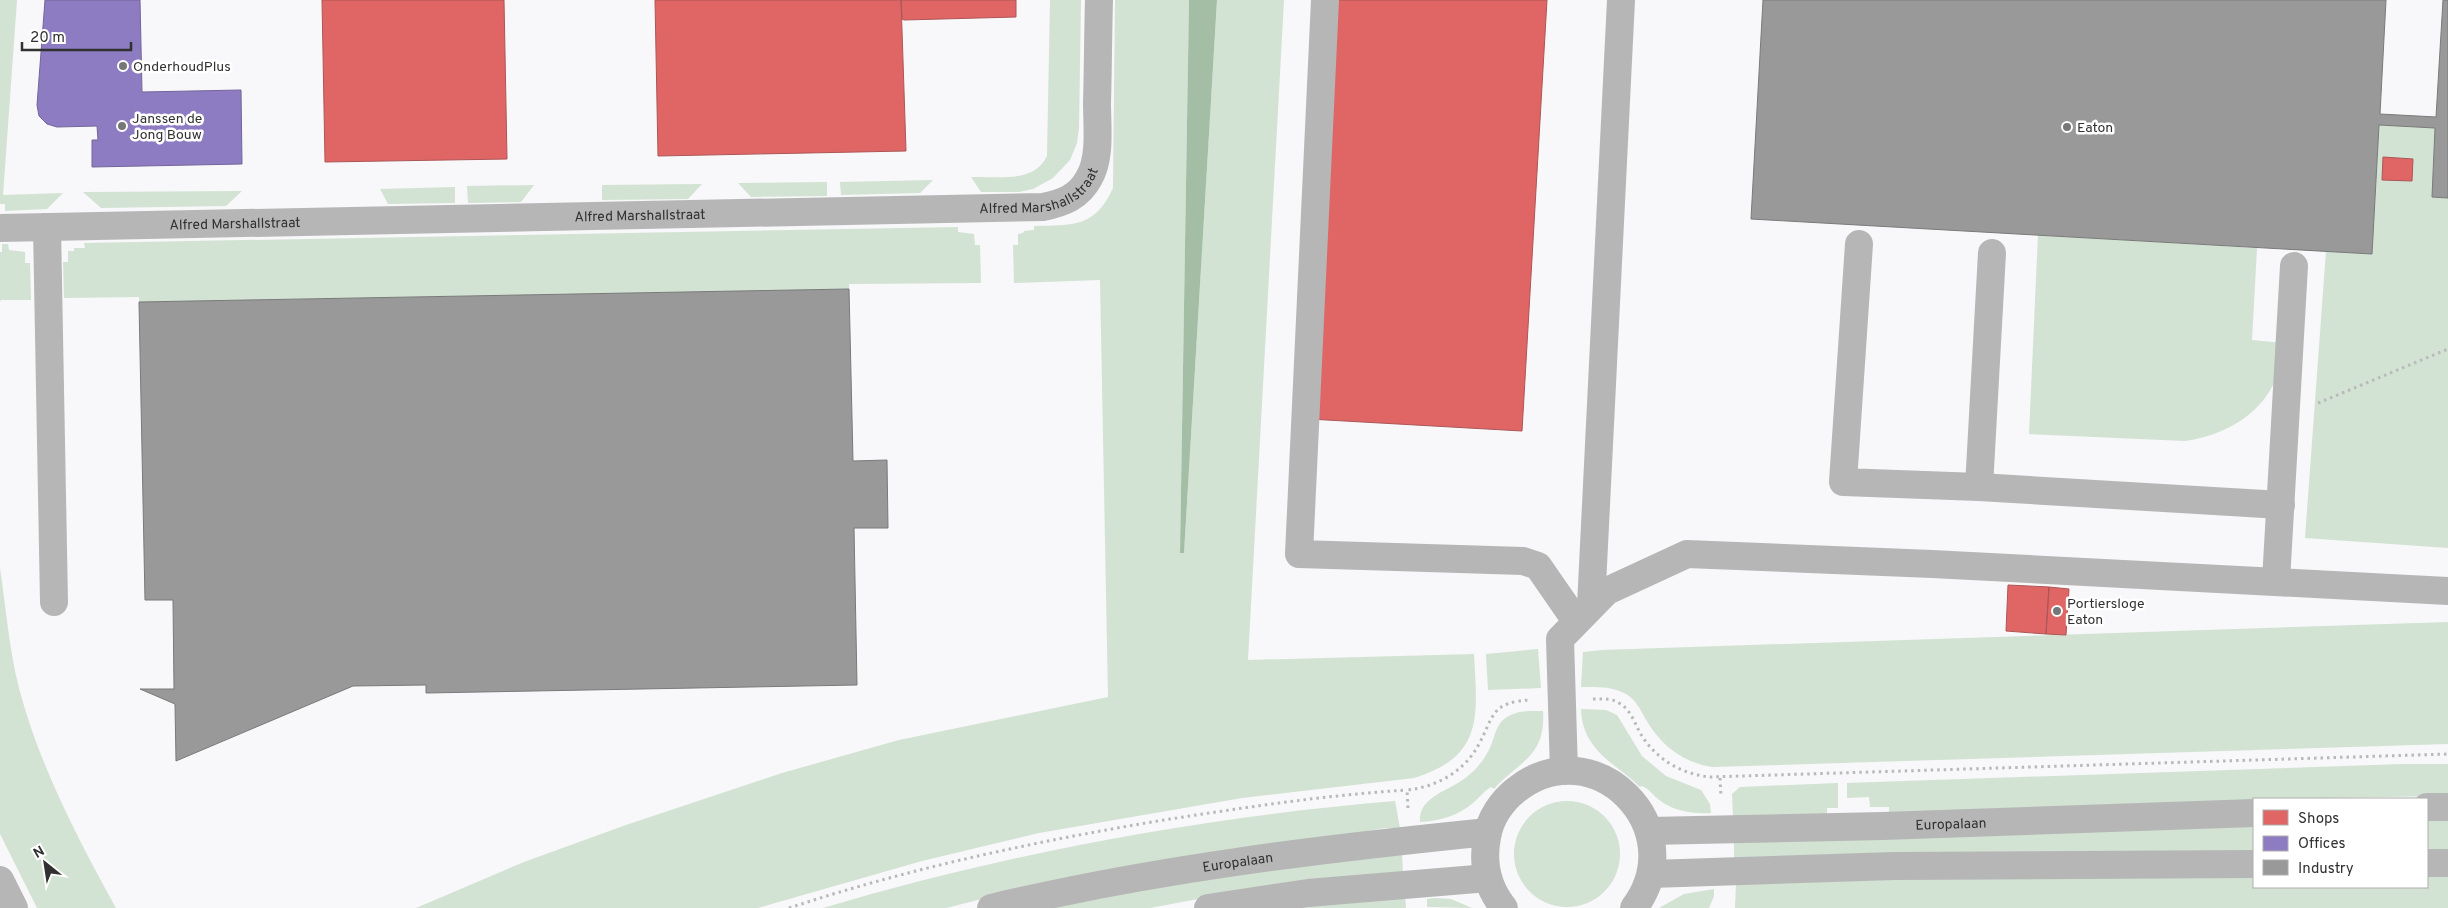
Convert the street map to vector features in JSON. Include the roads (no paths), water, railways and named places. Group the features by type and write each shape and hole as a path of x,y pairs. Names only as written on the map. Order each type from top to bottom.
{"street":[{"name":"Alfred Marshallstraat","path":"0,228 1027,208 1051,205 1068,200 1078,193 1094,168 1098,0"},
{"path":"1325,0 1298,554 1523,561 1538,566 1584,614"},
{"path":"1584,614 1622,0"},
{"path":"47,227 54,602"},
{"path":"1859,244 1843,482 1978,487 2281,505"},
{"path":"1978,487 1992,252"},
{"path":"2276,581 2294,266"},
{"path":"1564,771 1560,638 1607,590 1687,554 2276,581 2448,591"},
{"path":"1504,908 1496,899 1488,878 1485,856 1488,832 1496,813 1508,796 1524,784 1544,775 1564,771 1586,772 1608,780 1626,793 1640,810 1649,831 1652,845 1651,874 1645,892 1634,908"},
{"path":"2428,807 2448,807"},
{"name":"Europalaan","path":"1649,831 1883,826 2253,813"},
{"name":"Europalaan","path":"991,908 1099,884 1187,869 1318,850 1488,832"},
{"path":"2428,863 2448,863"},
{"path":"1651,874 1894,866 2253,864"},
{"path":"1208,908 1334,890 1488,878"},
{"path":"0,880 14,908"}],"place":[{"name":"OnderhoudPlus","path":"123,66"},
{"name":"Janssen de Jong Bouw","path":"122,126"},
{"name":"Eaton","path":"2067,127"},
{"name":"Portiersloge Eaton","path":"2057,611"}]}
